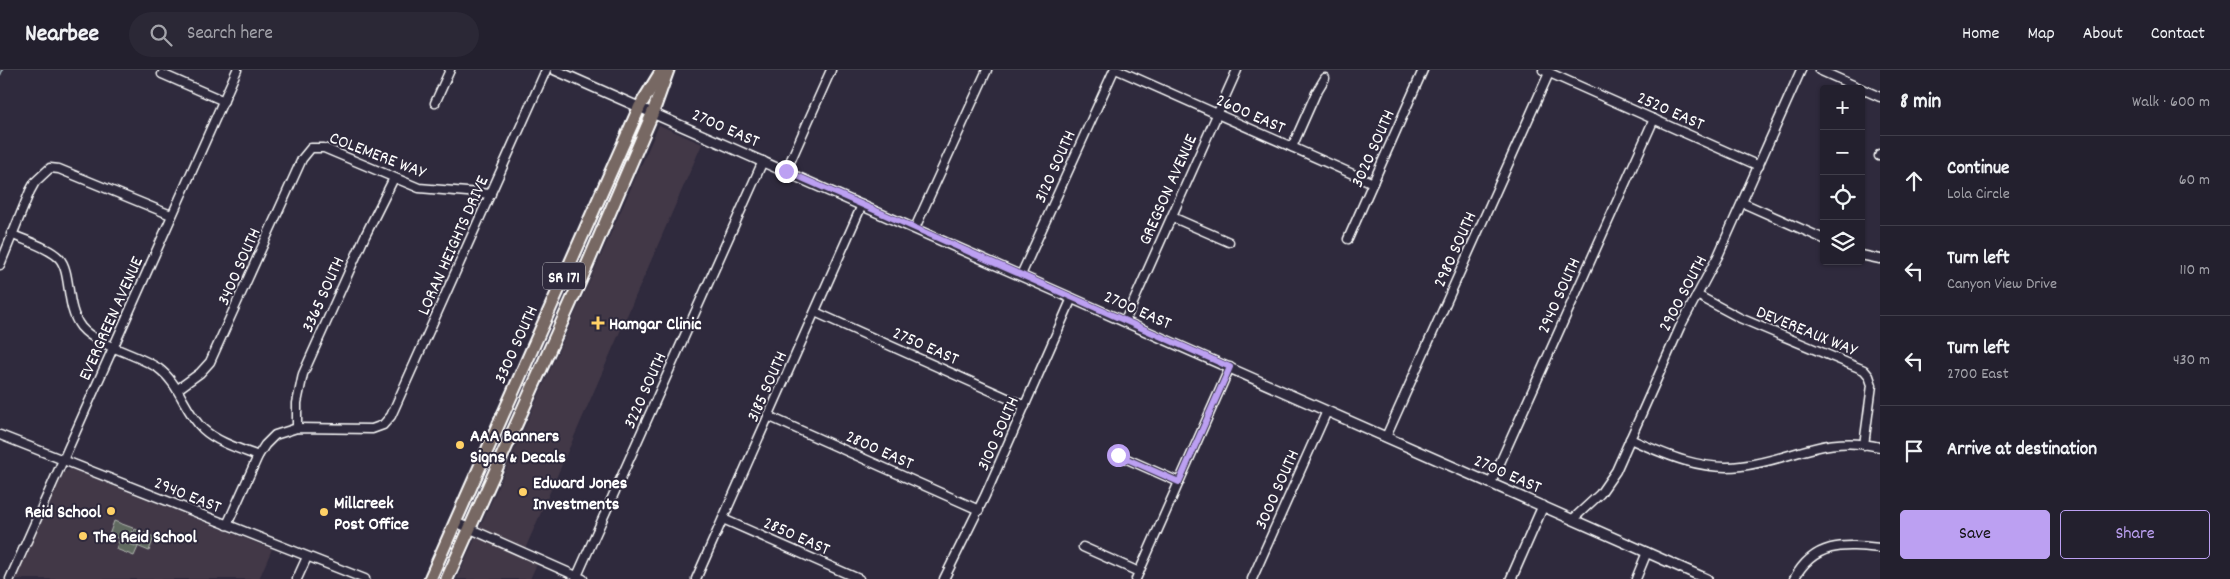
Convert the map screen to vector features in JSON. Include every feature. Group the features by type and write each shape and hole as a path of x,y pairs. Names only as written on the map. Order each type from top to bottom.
{"main road":[{"name":"3300 SOUTH","path":"430,579 640,106 662,70"},
{"name":"3300 SOUTH","path":"447,579 653,112 668,70"}],"street":[{"name":"EVERGREEN AVENUE","path":"10,579 171,215 176,208 238,70"},
{"path":"435,103 450,70"},
{"name":"LORAN HEIGHTS DRIVE","path":"297,428 361,430 377,428 387,421 394,410 546,70"},
{"name":"2700 EAST","path":"555,70 1707,579"},
{"path":"786,171 831,70"},
{"path":"915,228 987,70"},
{"name":"2600 EAST","path":"1116,70 1373,183"},
{"name":"3120 SOUTH","path":"1021,275 1116,70"},
{"name":"GREGSON AVENUE","path":"1125,321 1237,70"},
{"name":"3020 SOUTH","path":"1348,239 1423,70"},
{"name":"2900 SOUTH","path":"1573,519 1606,488 1680,327 1714,264 1801,70"},
{"path":"1819,70 1880,97"},
{"name":"2520 EAST","path":"1546,71 1759,166"},
{"name":"2980 SOUTH","path":"1386,437 1546,71"},
{"path":"162,74 224,101"},
{"path":"1292,147 1316,93 1325,78"},
{"name":"2940 SOUTH","path":"1491,483 1654,119"},
{"name":"COLEMERE WAY","path":"314,147 327,148 394,178 425,189 491,194"},
{"name":"3400 SOUTH","path":"178,389 200,374 210,362 302,159 308,150 314,147"},
{"name":"3220 SOUTH","path":"580,578 763,161"},
{"path":"0,265 11,234 34,182 50,168 59,169 171,215"},
{"name":"3365 SOUTH","path":"297,428 297,402 303,374 365,236 394,178"},
{"path":"1742,203 1820,237"},
{"name":"3185 SOUTH","path":"696,579 862,205"},
{"path":"1172,217 1229,242"},
{"path":"11,234 52,253 60,259 64,267 74,317 90,335 158,368 171,379 195,419 203,428 218,439 258,456"},
{"path":"1865,256 1880,259"},
{"name":"DEVEREAUX WAY","path":"1697,295 1740,318 1860,368 1866,373 1871,380 1872,390 1864,444"},
{"name":"3100 SOUTH","path":"944,579 979,510 1072,298"},
{"name":"2750 EAST","path":"815,312 1025,406"},
{"path":"1083,547 1138,575 1230,367"},
{"name":"3000 SOUTH","path":"1252,579 1327,410"},
{"name":"2800 EAST","path":"768,416 979,510"},
{"path":"227,526 258,456 265,445 275,435 297,428"},
{"name":"2940 EAST","path":"0,435 365,579"},
{"path":"1630,439 1685,461 1717,467 1750,465 1828,444 1864,444 1880,448"},
{"path":"1118,455 1179,482"},
{"path":"1511,579 1543,506"},
{"name":"2850 EAST","path":"723,519 859,579"},
{"path":"455,522 580,578"},
{"path":"1794,579 1812,557 1832,547 1847,545 1880,548"},
{"path":"1636,579 1647,552"},
{"path":"297,579 307,557"}],"shaded area":[{"path":"659,125 702,144 522,556 537,564 530,579 457,579"},
{"name":"Reid School","path":"71,469 272,549 259,579 16,579 64,472"},
{"path":"114,521 133,528 128,542 109,535"},
{"path":"135,529 154,537 149,551 130,543"},
{"path":"119,540 138,547 134,556 116,549"}],"waterway":[{"path":"0,75 2,70"}],"place":[{"name":"Hamgar Clinic","path":"598,323"},
{"name":"AAA Banners Signs & Decals","path":"460,445"},
{"name":"Edward Jones Investments","path":"523,492"},
{"name":"Reid School","path":"111,511"},
{"name":"Millcreek Post Office","path":"324,512"},
{"name":"The Reid School","path":"83,536"}],"route":[{"path":"786,171 1230,367 1179,482 1118,455"}]}
